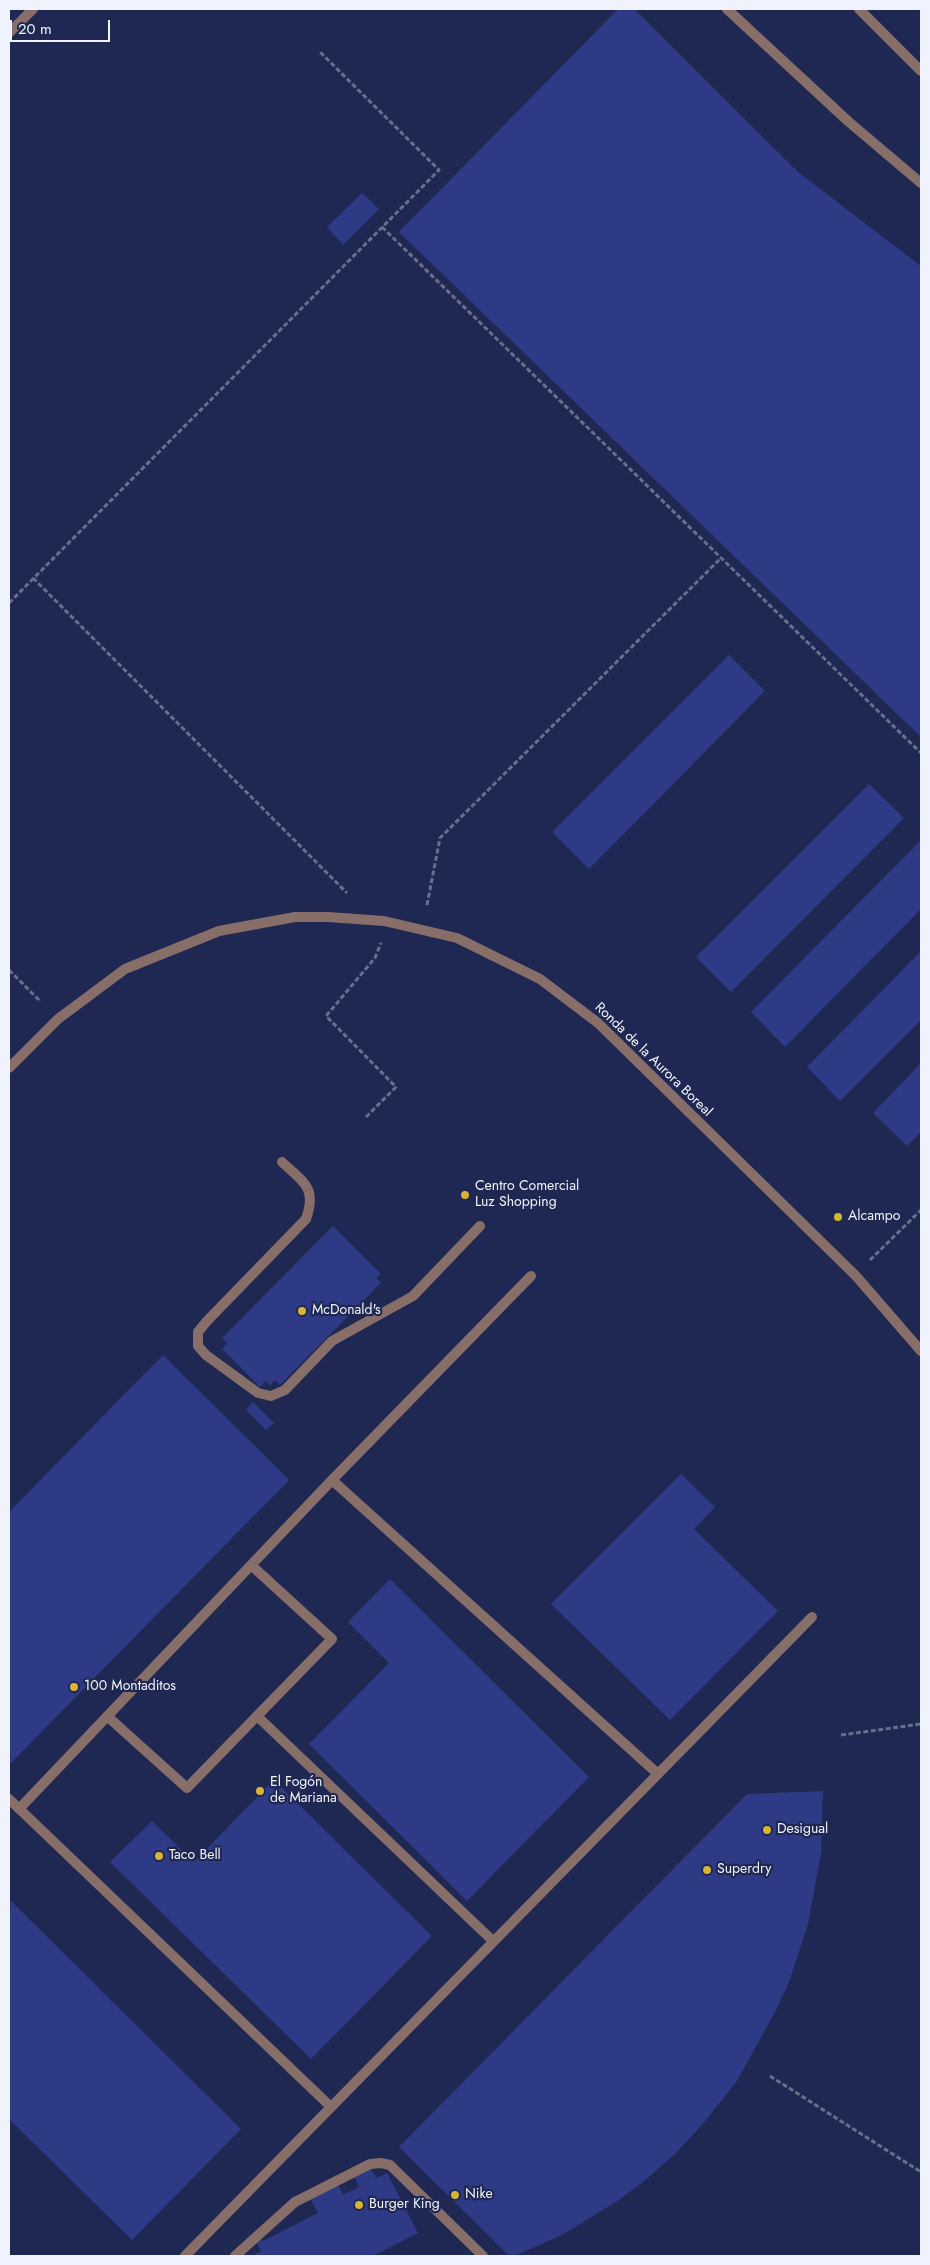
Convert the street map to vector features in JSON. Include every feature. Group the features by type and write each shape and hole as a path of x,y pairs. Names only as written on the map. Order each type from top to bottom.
{"street":[{"path":"9,34 33,9"},
{"path":"727,9 849,122 921,183"},
{"path":"859,9 921,71"},
{"name":"Ronda de la Aurora Boreal","path":"9,1068 58,1019 125,969 219,931 295,917 328,917 384,921 458,938 540,978 598,1023 856,1276 921,1352"},
{"path":"282,1162 308,1186 312,1203 306,1219 198,1332 198,1346 206,1355 258,1393 272,1396 285,1390 332,1341 414,1296 480,1226"},
{"path":"19,1809 332,1480 531,1276"},
{"path":"332,1480 658,1774"},
{"path":"107,1716 186,1788 332,1639 251,1565"},
{"path":"184,2256 812,1617"},
{"path":"257,1716 494,1941"},
{"path":"9,1799 330,2106"},
{"path":"235,2256 295,2202 370,2164 381,2163 390,2166 483,2256"}],"path":[{"path":"9,603 439,170 319,51"},
{"path":"382,227 921,753"},
{"path":"427,904 440,838 721,558"},
{"path":"33,578 347,893"},
{"path":"366,1117 396,1087 326,1016 375,958 381,945 384,921"},
{"path":"9,970 41,1002"},
{"path":"856,1276 921,1210"},
{"path":"840,1735 921,1724"},
{"path":"770,2076 921,2172"}],"building":[{"path":"618,9 634,9 798,172 921,266 921,737 399,232"},
{"path":"362,193 379,209 343,245 327,227"},
{"path":"729,655 765,691 589,869 552,832"},
{"path":"869,784 904,818 731,992 696,957"},
{"path":"921,840 921,909 785,1047 751,1012"},
{"path":"921,951 921,1020 840,1101 807,1067"},
{"path":"921,1063 921,1132 907,1146 873,1113"},
{"name":"McDonald's","path":"333,1226 381,1274 376,1278 381,1283 280,1385 275,1380 270,1386 266,1381 260,1387 222,1349 227,1343 222,1338"},
{"path":"163,1355 289,1480 10,1764 9,1512"},
{"path":"253,1402 274,1423 266,1430 246,1410"},
{"path":"681,1474 715,1507 694,1529 778,1611 670,1720 551,1604"},
{"path":"390,1579 589,1777 467,1901 309,1744 389,1663 348,1622"},
{"path":"274,1780 432,1936 311,2059 110,1862 152,1821 194,1862"},
{"path":"823,1791 821,1854 808,1924 789,1982 776,2010 737,2081 702,2125 675,2154 644,2181 616,2202 562,2235 514,2256 509,2256 399,2147 747,1794"},
{"path":"9,1899 241,2129 132,2240 9,2119"},
{"name":"Burger King","path":"369,2166 376,2178 387,2173 418,2233 373,2256 251,2256 261,2251 257,2242 263,2241 318,2213 309,2196 337,2182 343,2195 359,2187 353,2174"}],"place":[{"name":"Centro Comercial Luz Shopping","path":"465,1195"},
{"name":"Alcampo","path":"838,1217"},
{"name":"McDonald's","path":"302,1311"},
{"name":"100 Montaditos","path":"74,1687"},
{"name":"El Fogón de Mariana","path":"260,1791"},
{"name":"Desigual","path":"767,1830"},
{"name":"Taco Bell","path":"159,1856"},
{"name":"Superdry","path":"707,1870"},
{"name":"Nike","path":"455,2195"},
{"name":"Burger King","path":"359,2205"}]}
